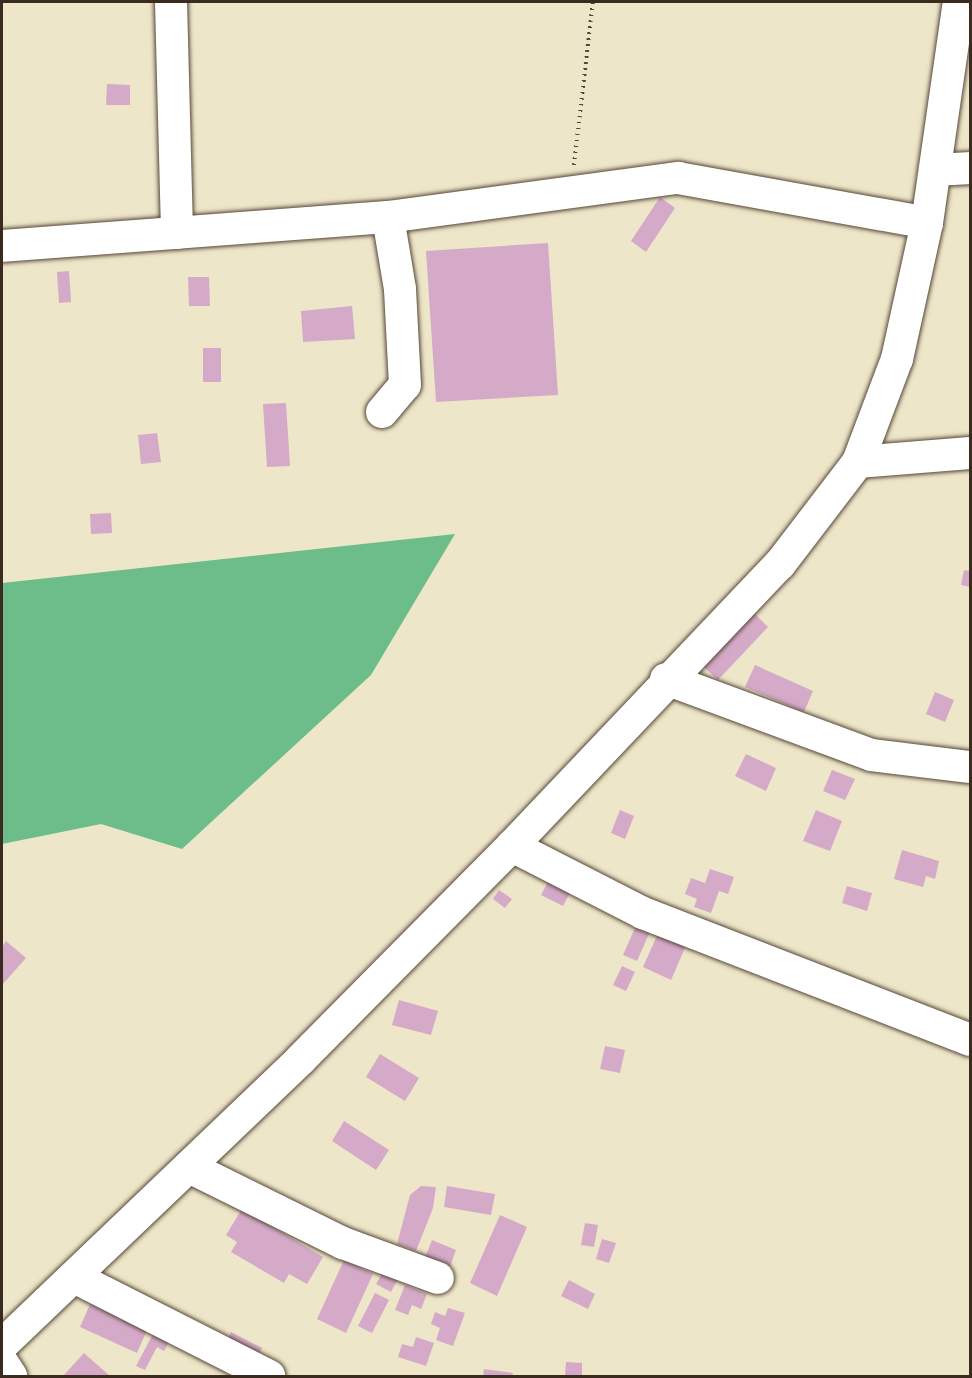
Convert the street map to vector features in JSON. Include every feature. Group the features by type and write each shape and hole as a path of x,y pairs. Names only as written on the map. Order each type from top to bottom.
{"street":[{"path":"171,2 177,233"},
{"path":"2,1345 189,1167 512,846 666,679 780,564 858,462 897,359 927,223 959,2"},
{"path":"935,170 970,168"},
{"path":"2,246 388,217 571,190 678,178 927,223"},
{"path":"382,412 405,385 400,289 388,217"},
{"path":"858,462 970,453"},
{"path":"666,679 871,754 970,767"},
{"path":"512,846 643,913 970,1040"},
{"path":"189,1167 343,1243 438,1278"},
{"path":"74,1277 269,1377"},
{"path":"2,1362 11,1377"}],"path":[{"path":"571,190 593,2"}],"green space":[{"path":"455,534 371,675 182,849 101,824 2,844 2,583"}],"building":[{"path":"107,84 130,85 130,105 106,105"},
{"path":"660,197 675,208 646,252 631,241"},
{"path":"548,243 558,395 436,402 426,251"},
{"path":"69,271 71,302 59,303 57,272"},
{"path":"188,277 209,277 210,306 189,306"},
{"path":"352,306 355,339 303,342 301,311"},
{"path":"203,348 221,348 221,382 203,382"},
{"path":"286,403 290,466 267,467 263,404"},
{"path":"157,433 161,462 141,464 138,435"},
{"path":"111,513 112,533 91,534 90,514"},
{"path":"964,570 970,571 970,587 961,585"},
{"path":"754,613 768,627 718,680 703,666"},
{"path":"755,665 813,691 804,712 745,687"},
{"path":"935,692 954,700 945,722 926,714"},
{"path":"746,754 776,768 766,791 735,776"},
{"path":"832,770 855,779 845,800 823,791"},
{"path":"620,810 634,816 625,839 611,833"},
{"path":"816,810 842,821 830,851 803,841"},
{"path":"902,850 939,861 935,879 926,876 923,887 894,879"},
{"path":"710,869 734,877 728,894 719,891 711,913 694,907 697,899 685,894 691,878 705,883"},
{"path":"549,880 571,891 563,906 541,895"},
{"path":"847,886 872,893 867,911 842,903"},
{"path":"499,890 512,899 505,908 493,899"},
{"path":"638,921 652,927 637,961 623,955"},
{"path":"660,929 688,941 671,980 643,967"},
{"path":"6,941 26,958 2,985 2,947"},
{"path":"622,966 635,972 626,991 613,985"},
{"path":"399,1000 438,1011 431,1035 392,1025"},
{"path":"605,1046 625,1050 620,1073 600,1069"},
{"path":"380,1054 419,1078 405,1101 366,1077"},
{"path":"344,1121 389,1150 376,1170 332,1141"},
{"path":"421,1186 436,1187 433,1208 416,1251 397,1244 410,1195"},
{"path":"447,1186 495,1194 491,1215 444,1207"},
{"path":"242,1209 323,1257 307,1284 289,1274 284,1283 231,1252 237,1242 226,1235"},
{"path":"500,1215 527,1227 497,1296 470,1283"},
{"path":"585,1223 598,1225 594,1247 581,1245"},
{"path":"602,1239 616,1243 609,1263 596,1259"},
{"path":"432,1240 456,1250 448,1272 423,1263"},
{"path":"344,1260 373,1274 346,1333 317,1319"},
{"path":"384,1270 399,1277 391,1292 376,1284"},
{"path":"569,1280 595,1294 588,1309 561,1296"},
{"path":"405,1285 427,1294 421,1309 412,1305 408,1315 395,1310"},
{"path":"375,1293 389,1300 372,1333 358,1326"},
{"path":"90,1304 147,1330 137,1353 80,1327"},
{"path":"448,1308 465,1313 453,1346 436,1340 440,1328 431,1324 435,1312 445,1316"},
{"path":"231,1332 262,1348 257,1359 226,1343"},
{"path":"153,1334 169,1342 164,1351 157,1347 145,1370 136,1366"},
{"path":"416,1337 434,1343 426,1366 398,1357 402,1344 413,1347"},
{"path":"84,1353 110,1376 63,1376"},
{"path":"566,1362 582,1363 582,1376 565,1376"},
{"path":"484,1369 513,1373 512,1376 483,1376"}]}
